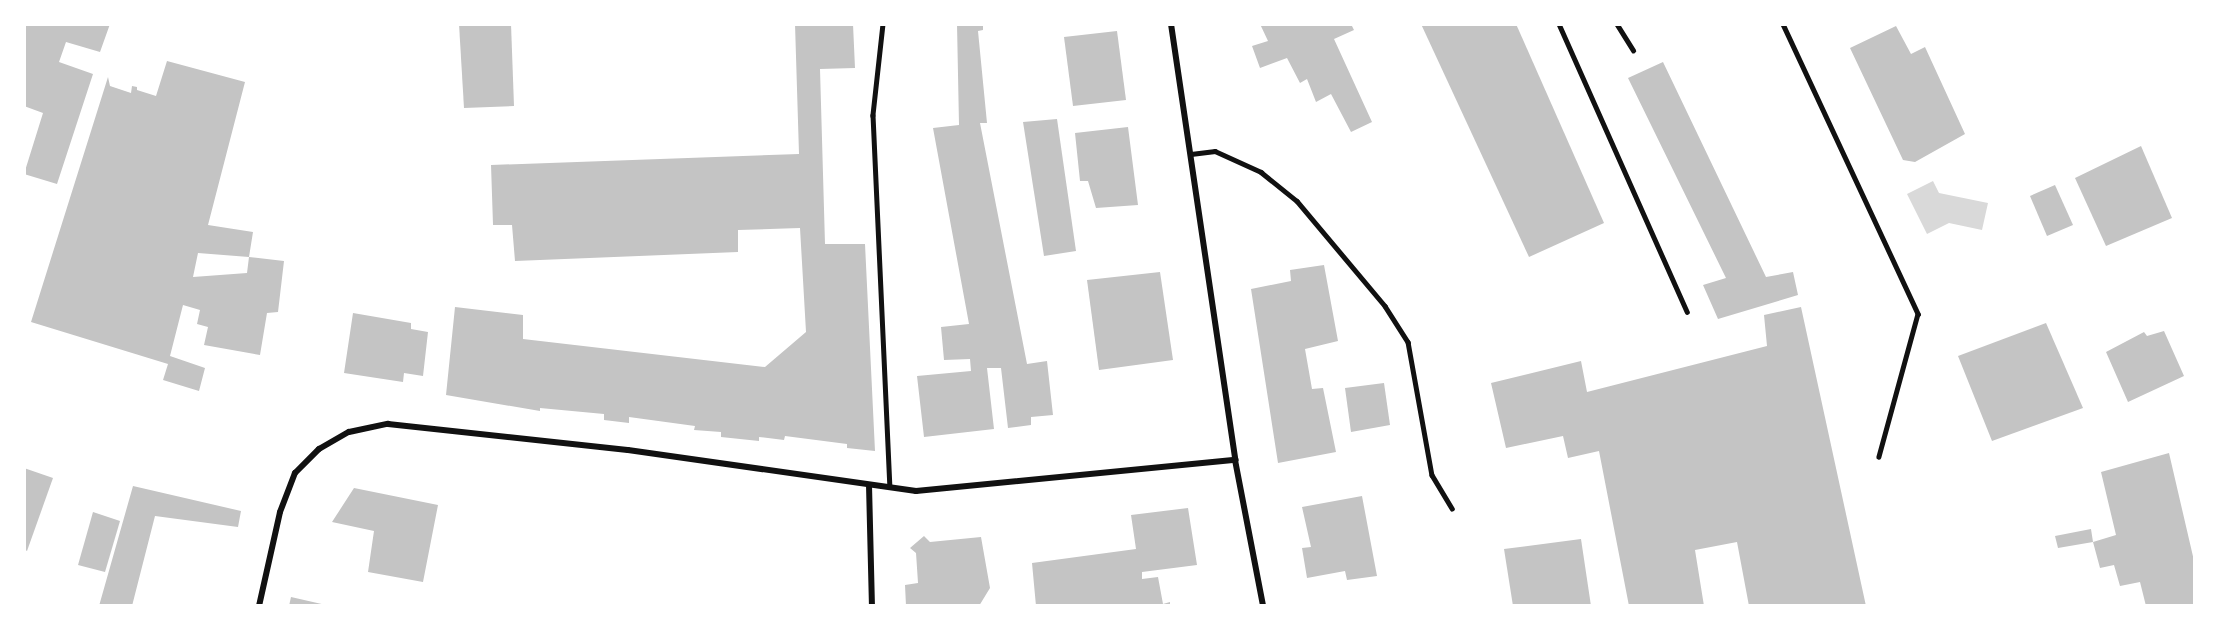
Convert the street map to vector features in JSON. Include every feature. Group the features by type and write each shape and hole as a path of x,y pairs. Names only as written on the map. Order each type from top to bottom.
{"street":[{"path":"1171,24 1234,460 1263,606"},
{"path":"259,606 280,512 295,473 319,449 349,432 388,424 628,450 916,491 1234,460"},
{"path":"869,485 872,606"}],"lane":[{"path":"883,24 873,115 890,488"},
{"path":"1558,24 1687,312"},
{"path":"1617,24 1633,51"},
{"path":"1784,24 1918,314 1879,457"},
{"path":"1191,154 1215,151 1261,172 1297,201 1386,306 1408,342 1432,475 1452,508"}],"shaded area":[{"path":"1933,181 1939,193 1988,203 1982,230 1949,223 1927,234 1907,194"}],"building":[{"path":"24,24 110,24 100,52 66,42 59,62 93,74 57,184 24,174 43,113 24,106"},
{"path":"459,24 511,24 514,106 464,108"},
{"path":"795,24 853,24 855,68 820,69 825,244 865,244 875,451 847,448 847,444 785,436 784,440 759,437 759,441 721,437 721,432 694,430 695,426 629,417 629,423 604,420 604,414 540,408 540,411 446,395 455,307 523,315 523,339 765,367 806,332 800,228 738,230 738,252 515,261 512,225 493,225 491,165 799,154"},
{"path":"957,24 983,24 983,30 978,31 987,123 980,123 1027,364 1047,361 1053,415 1031,417 1031,425 1008,428 1001,368 987,368 994,429 924,437 917,376 971,371 970,359 944,360 941,327 969,324 933,128 959,125"},
{"path":"1260,24 1351,24 1354,30 1334,39 1372,122 1351,132 1331,94 1316,102 1307,79 1300,83 1287,58 1260,68 1252,46 1268,41"},
{"path":"1421,24 1516,24 1604,223 1529,257"},
{"path":"1896,26 1911,54 1925,47 1965,134 1915,162 1903,160 1850,48"},
{"path":"1117,31 1126,100 1073,106 1064,37"},
{"path":"167,61 245,82 208,225 253,232 249,257 284,261 278,312 267,313 260,355 204,345 208,327 197,324 200,310 183,305 170,356 205,368 199,391 163,380 168,364 31,322 108,77 110,86 131,93 132,86 137,87 137,90 156,96","holes":["198,253 249,257 247,273 193,277"]},
{"path":"1663,62 1766,277 1793,272 1798,295 1718,319 1703,285 1726,278 1628,78"},
{"path":"1057,119 1076,251 1044,256 1023,122"},
{"path":"1128,127 1138,205 1096,208 1088,181 1080,181 1075,133"},
{"path":"2141,146 2172,218 2106,246 2075,178"},
{"path":"2055,185 2073,225 2047,236 2030,196"},
{"path":"1324,265 1338,341 1305,349 1312,389 1323,388 1336,452 1278,463 1251,289 1291,281 1290,270"},
{"path":"1160,272 1173,360 1099,370 1087,280"},
{"path":"1801,307 1866,606 1749,606 1737,542 1695,550 1704,606 1629,606 1599,451 1568,458 1563,436 1506,448 1491,383 1581,361 1587,392 1767,346 1764,315"},
{"path":"353,313 411,323 411,329 428,332 423,376 404,373 403,382 344,373"},
{"path":"2046,323 2083,408 1992,441 1958,356"},
{"path":"2164,331 2184,376 2128,402 2106,352 2144,332 2147,336"},
{"path":"1384,383 1390,425 1351,432 1345,388"},
{"path":"2169,453 2195,565 2195,606 2146,606 2140,582 2120,586 2114,565 2100,568 2093,542 2116,535 2101,472"},
{"path":"24,468 53,478 27,551 24,549"},
{"path":"133,486 241,511 238,527 155,516 132,606 99,606"},
{"path":"354,488 438,505 423,582 368,572 374,531 332,522"},
{"path":"1362,496 1377,576 1347,580 1345,571 1307,578 1302,548 1311,547 1302,507"},
{"path":"1188,508 1197,565 1142,572 1142,579 1158,577 1163,604 1170,602 1170,606 1036,606 1032,563 1136,549 1131,515"},
{"path":"93,512 120,521 105,572 78,565"},
{"path":"2091,529 2093,542 2058,548 2055,536"},
{"path":"924,536 930,542 981,537 990,588 979,606 906,606 905,585 918,583 916,553 910,548"},
{"path":"1581,539 1591,606 1513,606 1504,549"},
{"path":"291,597 326,605 326,606 289,606"}]}
